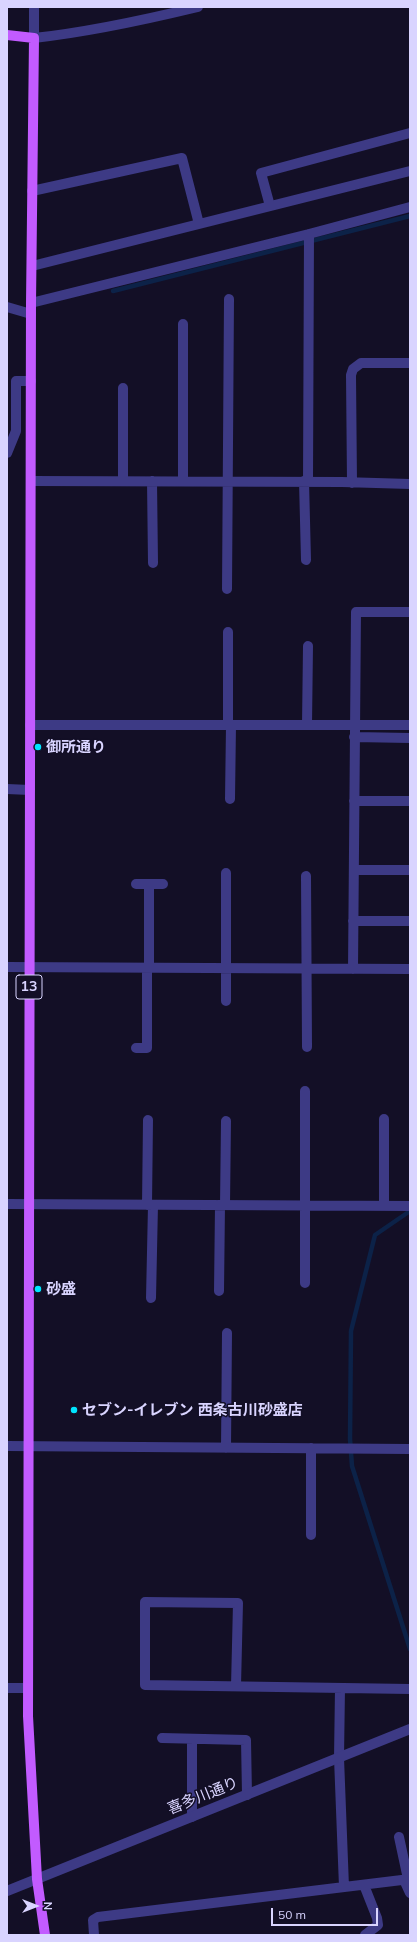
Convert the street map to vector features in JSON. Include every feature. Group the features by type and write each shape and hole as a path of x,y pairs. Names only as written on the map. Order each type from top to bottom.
{"main road":[{"path":"7,35 34,38"},
{"name":"13","path":"34,38 31,303 28,1688 36,1879 45,1935"}],"street":[{"path":"34,7 34,38 124,25 198,7"},
{"path":"270,206 262,173 410,133"},
{"path":"32,191 182,158 199,224"},
{"path":"32,266 410,171"},
{"path":"31,303 309,234 410,207"},
{"path":"306,560 309,234"},
{"path":"227,589 229,481 229,299"},
{"path":"7,308 31,314"},
{"path":"183,324 183,481"},
{"path":"352,483 353,369 361,363 410,363"},
{"path":"7,453 9,442 16,431 16,381 31,381"},
{"path":"124,388 124,481"},
{"path":"31,481 306,481 410,484"},
{"path":"152,481 153,563"},
{"path":"353,969 356,612 410,612"},
{"path":"228,632 230,799"},
{"path":"307,725 308,646"},
{"path":"30,725 407,725 407,738 354,737"},
{"path":"7,790 30,790"},
{"path":"354,801 410,801"},
{"path":"354,870 410,870"},
{"path":"226,873 226,1002"},
{"path":"306,876 307,1047"},
{"path":"136,884 163,884"},
{"path":"136,1048 147,1048 150,884"},
{"path":"353,921 410,921"},
{"path":"7,967 410,969"},
{"path":"305,1091 305,1283"},
{"path":"384,1119 384,1206"},
{"path":"148,1120 151,1298"},
{"path":"219,1291 226,1121"},
{"path":"7,1204 410,1206"},
{"path":"226,1333 226,1448"},
{"path":"7,1446 410,1449"},
{"path":"311,1448 311,1535"},
{"path":"236,1686 238,1603 144,1602 145,1685 410,1689"},
{"path":"7,1688 28,1688"},
{"path":"340,1688 339,1758 344,1887"},
{"name":"喜多川通り","path":"7,1892 410,1729"},
{"path":"162,1738 246,1740 247,1795"},
{"path":"192,1739 192,1817"},
{"path":"399,1837 410,1893"},
{"path":"94,1935 93,1920 98,1917 408,1879"},
{"path":"364,1885 378,1918 378,1925 365,1935"}],"waterway":[{"path":"113,291 410,216"},
{"path":"410,1211 375,1235 351,1331 350,1439 352,1466 410,1649"}],"place":[{"name":"御所通り","path":"38,747"},
{"name":"砂盛","path":"38,1289"},
{"name":"セブン-イレブン 西条古川砂盛店","path":"74,1410"}]}
